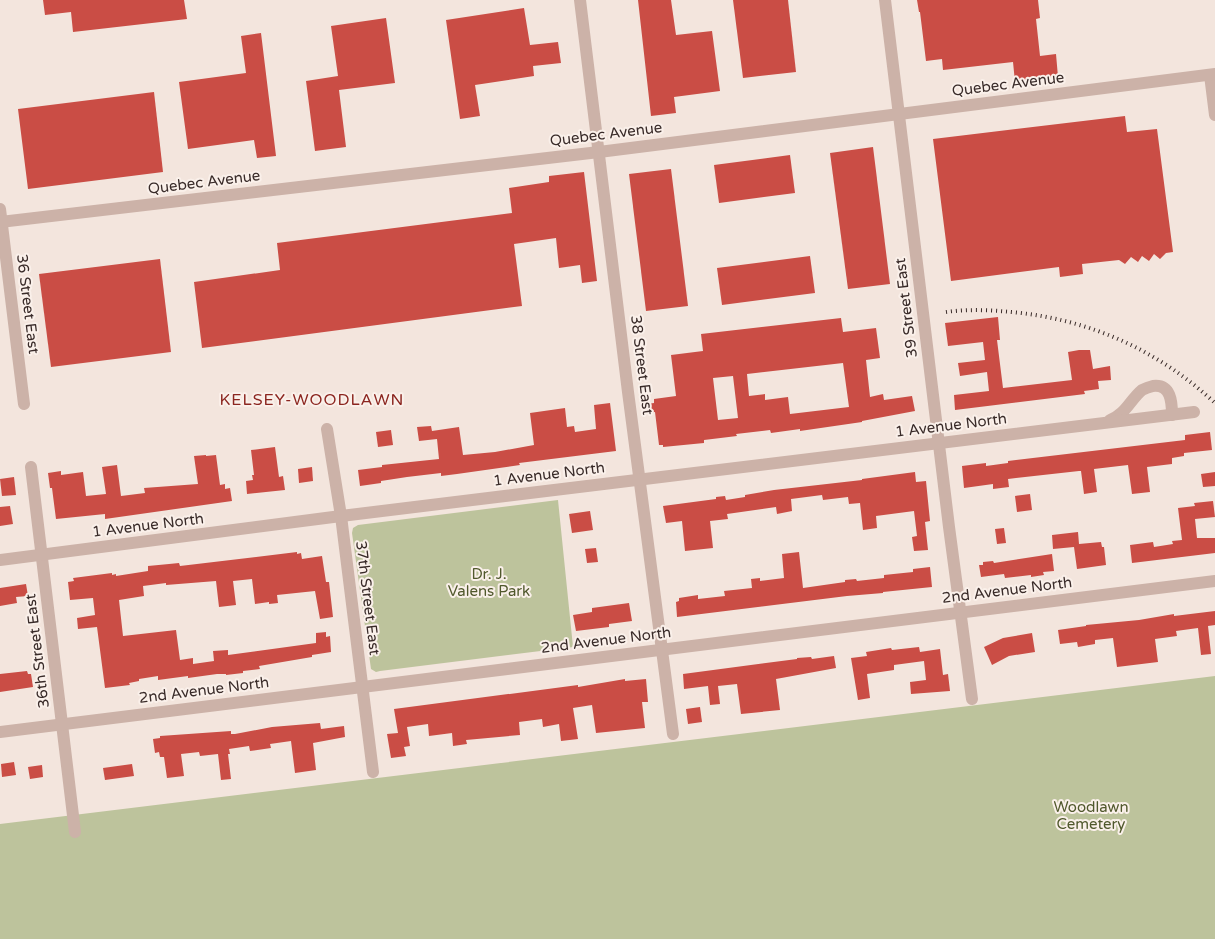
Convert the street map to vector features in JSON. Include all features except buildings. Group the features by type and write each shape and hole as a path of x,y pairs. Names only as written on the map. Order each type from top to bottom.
{"street":[{"name":"38 Street East","path":"580,0 673,734"},
{"name":"39 Street East","path":"885,0 972,699"},
{"name":"Quebec Avenue","path":"0,218 598,152 1213,74"},
{"path":"1213,74 1215,115"},
{"name":"36 Street East","path":"0,218 24,404"},
{"name":"1 Avenue North","path":"1103,422 1116,418 1143,390 1157,386 1163,387 1168,392 1171,398 1172,415"},
{"name":"1 Avenue North","path":"0,560 341,516 1194,412"},
{"name":"37th Street East","path":"327,429 341,516 373,772"},
{"name":"36th Street East","path":"31,467 75,832"},
{"name":"2nd Avenue North","path":"0,732 1215,581"}],"green space":[{"name":"Dr. J. Valens Park","path":"558,500 573,647 376,672 371,669 352,533 353,528 358,525"},
{"name":"Woodlawn Cemetery","path":"1215,676 1215,939 0,939 0,824"}],"railway":[{"path":"946,312 962,310 1011,312 1040,316 1095,330 1121,340 1170,367 1215,403"}],"district":[{"name":"KELSEY-WOODLAWN","path":"312,400"}]}
